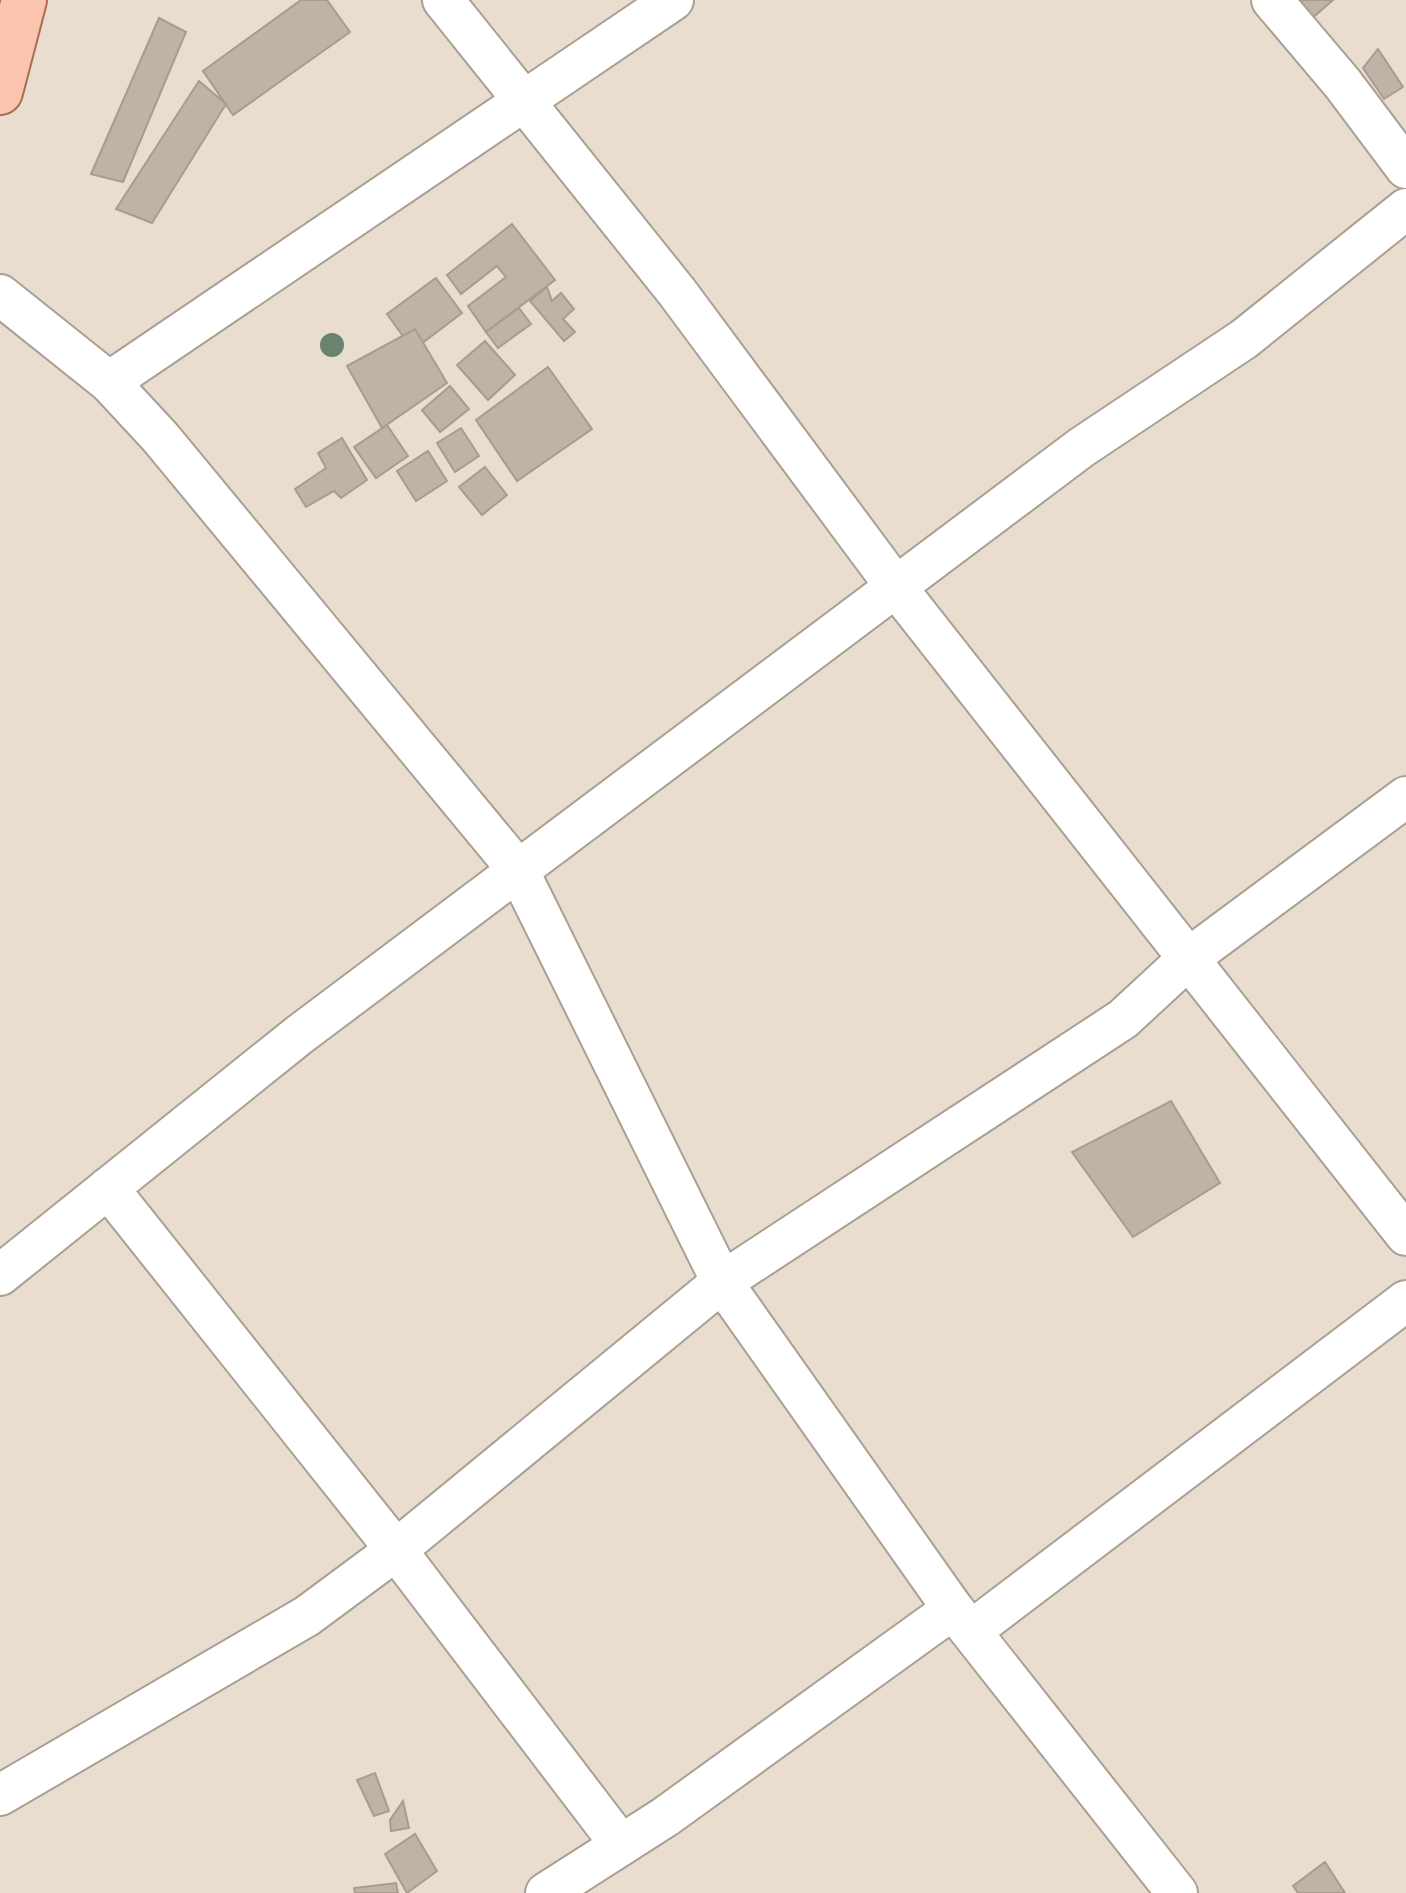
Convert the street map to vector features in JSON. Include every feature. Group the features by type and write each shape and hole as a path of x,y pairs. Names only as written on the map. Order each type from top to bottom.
{"main road":[{"path":"0,92 24,0"}],"street":[{"path":"443,0 677,292 896,587 1406,1235"},
{"path":"109,382 673,0"},
{"path":"1272,0 1343,84 1406,168"},
{"path":"0,1275 299,1035 1082,447 1244,339 1406,209"},
{"path":"0,295 109,382 160,437 518,870 722,1282 962,1620 1177,1893"},
{"path":"0,1795 307,1616 396,1550 722,1282 1123,1019 1189,958 1406,797"},
{"path":"108,1188 396,1550 621,1845"},
{"path":"546,1893 962,1620 1406,1301"}],"building":[{"path":"301,0 327,0 350,32 233,115 203,71"},
{"path":"1292,0 1333,0 1310,20"},
{"path":"159,18 186,32 123,182 91,174"},
{"path":"1378,49 1403,87 1384,99 1363,68"},
{"path":"199,81 226,104 152,223 116,209"},
{"path":"512,224 555,280 486,332 468,306 506,277 497,266 461,294 447,275"},
{"path":"436,278 462,313 413,350 387,314"},
{"path":"547,287 552,301 561,293 574,309 563,319 575,332 564,341 530,301"},
{"path":"519,308 531,324 498,348 486,332"},
{"path":"415,329 447,383 382,428 347,366"},
{"path":"485,341 515,375 488,400 457,365"},
{"path":"548,367 592,429 517,481 476,420"},
{"path":"450,386 469,409 440,432 422,410"},
{"path":"387,425 408,456 376,478 354,447"},
{"path":"461,428 479,456 455,472 437,443"},
{"path":"342,438 367,480 341,498 334,491 306,507 295,489 326,468 318,453"},
{"path":"428,451 447,481 416,501 397,471"},
{"path":"485,467 507,495 482,515 459,487"},
{"path":"1171,1101 1220,1183 1133,1237 1072,1152"},
{"path":"375,1773 389,1811 374,1816 357,1780"},
{"path":"403,1801 409,1828 391,1831 390,1820"},
{"path":"415,1834 437,1871 407,1893 385,1854"},
{"path":"1325,1862 1345,1893 1298,1893 1293,1886"},
{"path":"396,1883 398,1893 355,1893 354,1888"}]}
